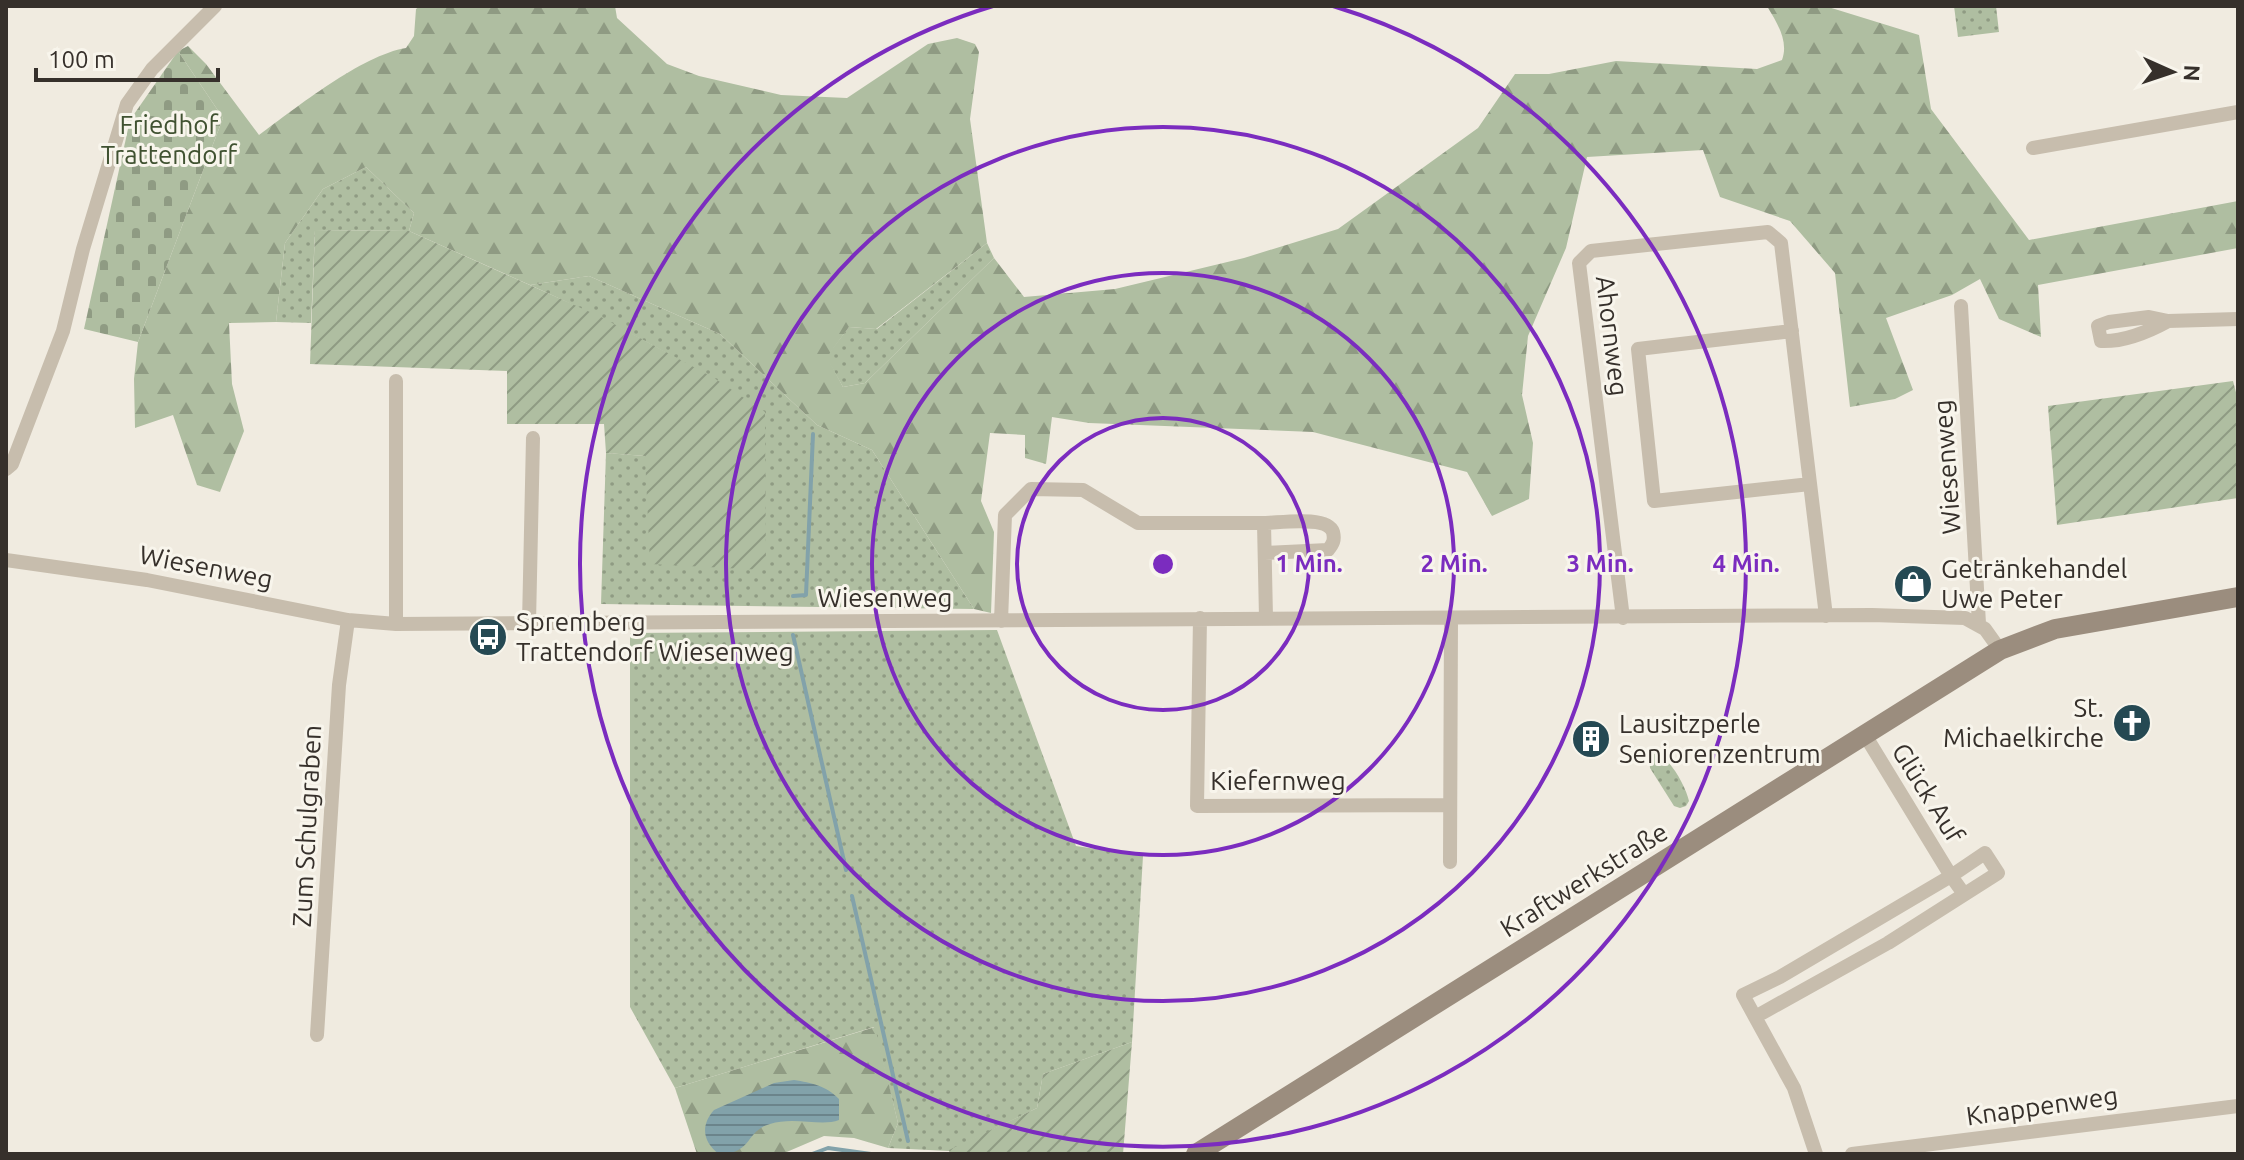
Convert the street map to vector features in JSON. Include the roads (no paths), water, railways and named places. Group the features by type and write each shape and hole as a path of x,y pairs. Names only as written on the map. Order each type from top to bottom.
{"main road":[{"name":"Kraftwerkstraße","path":"1196,1154 2000,650 2055,629 2238,597"}],"street":[{"path":"6,469 12,464 63,331 83,249 127,104 152,69 215,6"},
{"path":"2033,148 2238,112"},
{"name":"Ahornweg","path":"1623,618 1579,263 1591,251 1768,232 1781,243 1792,331"},
{"name":"Wiesenweg","path":"6,560 147,580 348,620 396,624 1826,616 1954,617 1979,624 1961,306"},
{"path":"2168,321 2238,319"},
{"path":"1810,484 1654,501 1638,349 1792,331 1826,616"},
{"path":"396,381 396,624"},
{"path":"529,623 533,438"},
{"path":"1001,621 1005,515 1031,489 1083,490 1138,523 1320,521 1330,526 1334,535 1333,544 1328,550 1265,553"},
{"path":"1264,523 1266,618"},
{"name":"Kiefernweg","path":"1200,618 1197,806 1450,805"},
{"path":"1450,862 1451,619"},
{"name":"Zum Schulgraben","path":"317,1035 339,685 348,620"},
{"path":"1979,624 2000,650"},
{"name":"Glück Auf","path":"1865,735 1964,894"},
{"name":"Glück Auf","path":"1985,853 1998,873 1888,943 1755,1017 1743,995 1780,977 1951,876 1985,853"},
{"path":"1875,922 1888,943"},
{"path":"1780,977 1791,997"},
{"path":"1755,1017 1794,1088 1816,1154"},
{"name":"Knappenweg","path":"1852,1154 2238,1106"}],"water":[{"path":"794,1080 818,1085 834,1094 839,1099 839,1120 770,1124 730,1153 719,1154 710,1144 705,1128 714,1110 774,1083"}],"waterway":[{"path":"793,596 806,595 813,434"},
{"path":"793,635 846,870"},
{"path":"852,896 908,1141"},
{"path":"812,1154 828,1148 871,1154"}],"place":[{"name":"Getränkehandel Uwe Peter","path":"1913,584"},
{"name":"Spremberg Trattendorf Wiesenweg","path":"488,637"},
{"name":"St. Michaelkirche","path":"2132,723"},
{"name":"Lausitzperle Seniorenzentrum","path":"1591,739"}],"park label":[{"name":"Friedhof Trattendorf","path":"169,140"}]}
